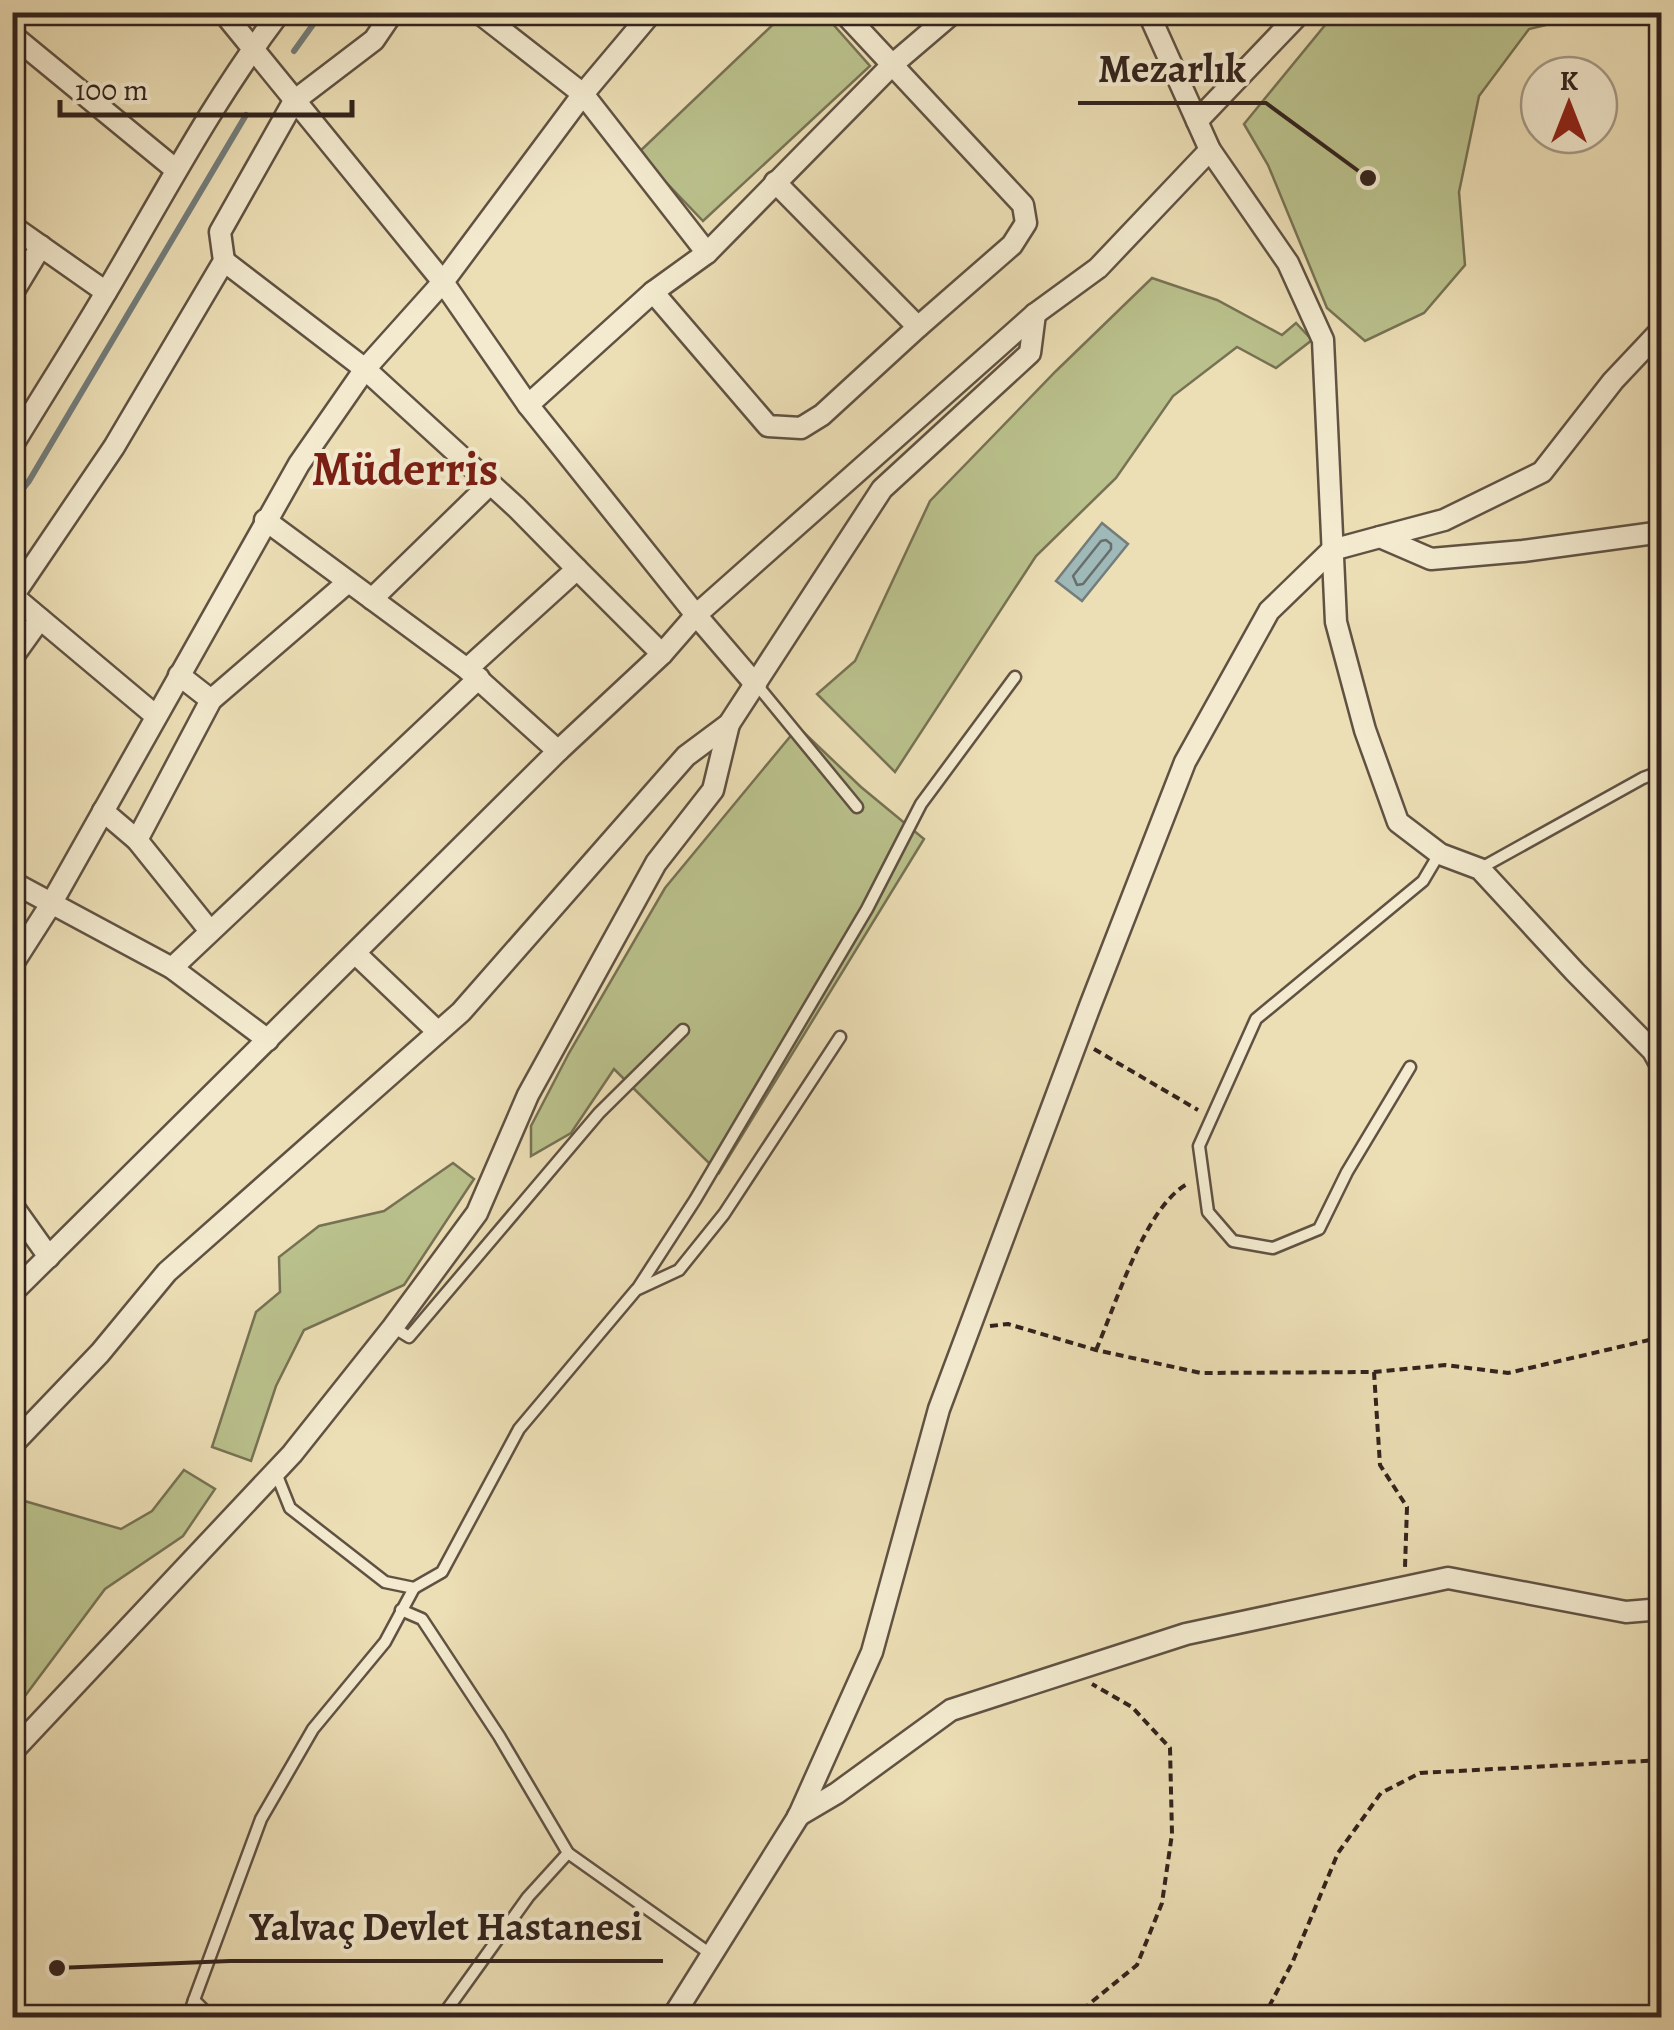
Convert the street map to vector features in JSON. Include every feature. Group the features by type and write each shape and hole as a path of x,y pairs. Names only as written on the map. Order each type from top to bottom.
{"street":[{"path":"223,12 443,282 528,405 756,685"},
{"path":"12,446 106,292 174,169 280,12"},
{"path":"156,716 13,596 114,447 224,261 220,232 294,102 374,40 392,12"},
{"path":"478,12 583,94 707,253"},
{"path":"12,964 51,904 299,464 365,369 443,282 583,94 652,12"},
{"path":"653,292 768,426 801,428 822,415 1012,245 1026,223 1023,205 843,12"},
{"path":"528,405 653,292 707,253 892,65 954,12"},
{"path":"1148,12 1210,150 1288,264 1323,340 1336,622 1365,730 1398,822 1440,854 1480,869 1653,1051 1662,1067"},
{"path":"1197,120 1301,12"},
{"path":"12,35 174,169"},
{"path":"12,1293 558,751 662,654 696,615 1035,314 1098,268 1210,150"},
{"path":"775,182 918,327"},
{"path":"12,226 106,292"},
{"path":"12,294 40,246"},
{"path":"224,261 365,369 490,484 662,654"},
{"path":"12,1752 276,1472 393,1327 477,1213 528,1095 656,863 712,790 730,724 882,489 1030,353 1035,314"},
{"path":"672,2018 798,1816 872,1652 939,1408 1078,1039 1185,762 1269,611 1332,550 1444,520 1542,472 1613,381 1662,329"},
{"path":"372,599 490,484"},
{"path":"265,520 473,673 558,751"},
{"path":"1380,537 1430,560 1662,532"},
{"path":"172,968 577,568"},
{"path":"137,840 211,700 348,582"},
{"path":"12,658 40,619"},
{"path":"179,675 211,700"},
{"path":"12,1445 100,1353 167,1272 460,1012 686,756 730,724"},
{"path":"103,811 137,840 210,931"},
{"path":"13,883 172,968 268,1040"},
{"path":"356,954 438,1032"},
{"path":"12,1205 49,1256"},
{"path":"798,1816 838,1794 952,1710 1186,1634 1448,1578 1626,1612 1662,1609"}],"lane":[{"path":"188,2018 260,1819 313,1729 385,1642 414,1588 442,1572 519,1429 636,1290 696,1200 858,926 921,804 1015,677"},
{"path":"756,685 857,807"},
{"path":"1480,869 1662,771"},
{"path":"1410,1068 1347,1172 1319,1229 1273,1248 1234,1241 1208,1212 1199,1146 1256,1019 1423,881 1440,854"},
{"path":"393,1327 410,1337 599,1114 683,1030"},
{"path":"636,1290 679,1270 702,1242 840,1036"},
{"path":"276,1472 290,1508 385,1582 414,1588"},
{"path":"401,1610 422,1619 499,1736 568,1853 712,1956"},
{"path":"442,2018 528,1897 568,1853"},
{"path":"194,2000 212,2018"},
{"path":"12,2010 25,2018"}],"path":[{"path":"1078,1039 1211,1118"},
{"path":"1096,1350 1145,1229 1179,1188 1203,1176"},
{"path":"970,1327 1008,1324 1096,1350 1201,1374 1374,1372 1446,1365 1508,1374 1662,1337"},
{"path":"1374,1372 1380,1465 1407,1507 1404,1587"},
{"path":"1070,1672 1132,1707 1170,1748 1172,1834 1162,1902 1137,1964 1072,2018"},
{"path":"1263,2018 1293,1960 1338,1853 1381,1793 1420,1773 1662,1760"}],"green space":[{"path":"785,13 823,13 870,66 703,221 638,153"},
{"path":"1335,13 1596,13 1529,29 1479,96 1459,192 1465,265 1424,313 1365,341 1327,308 1268,165 1244,124"},
{"path":"1152,278 1217,300 1282,335 1296,323 1312,340 1276,368 1237,347 1173,396 1116,478 1036,556 895,772 817,694 855,661 930,501"},
{"path":"798,727 924,839 719,1173 614,1069 571,1133 531,1156 531,1126 665,888"},
{"path":"453,1163 474,1179 404,1285 304,1330 276,1386 251,1461 212,1447 256,1312 280,1292 279,1257 319,1226 384,1211"},
{"path":"184,1470 215,1489 183,1536 105,1589 13,1712 13,1509 21,1500 121,1529 152,1511"}],"water":[{"path":"1102,523 1128,544 1082,601 1056,581"}],"waterway":[{"path":"294,51 322,12"},
{"path":"12,502 29,481 246,115"}],"place":[{"name":"Mezarlık","path":"1368,178"},
{"name":"Yalvaç Devlet Hastanesi","path":"57,1968"}],"district":[{"name":"Müderris","path":"405,469"}]}
